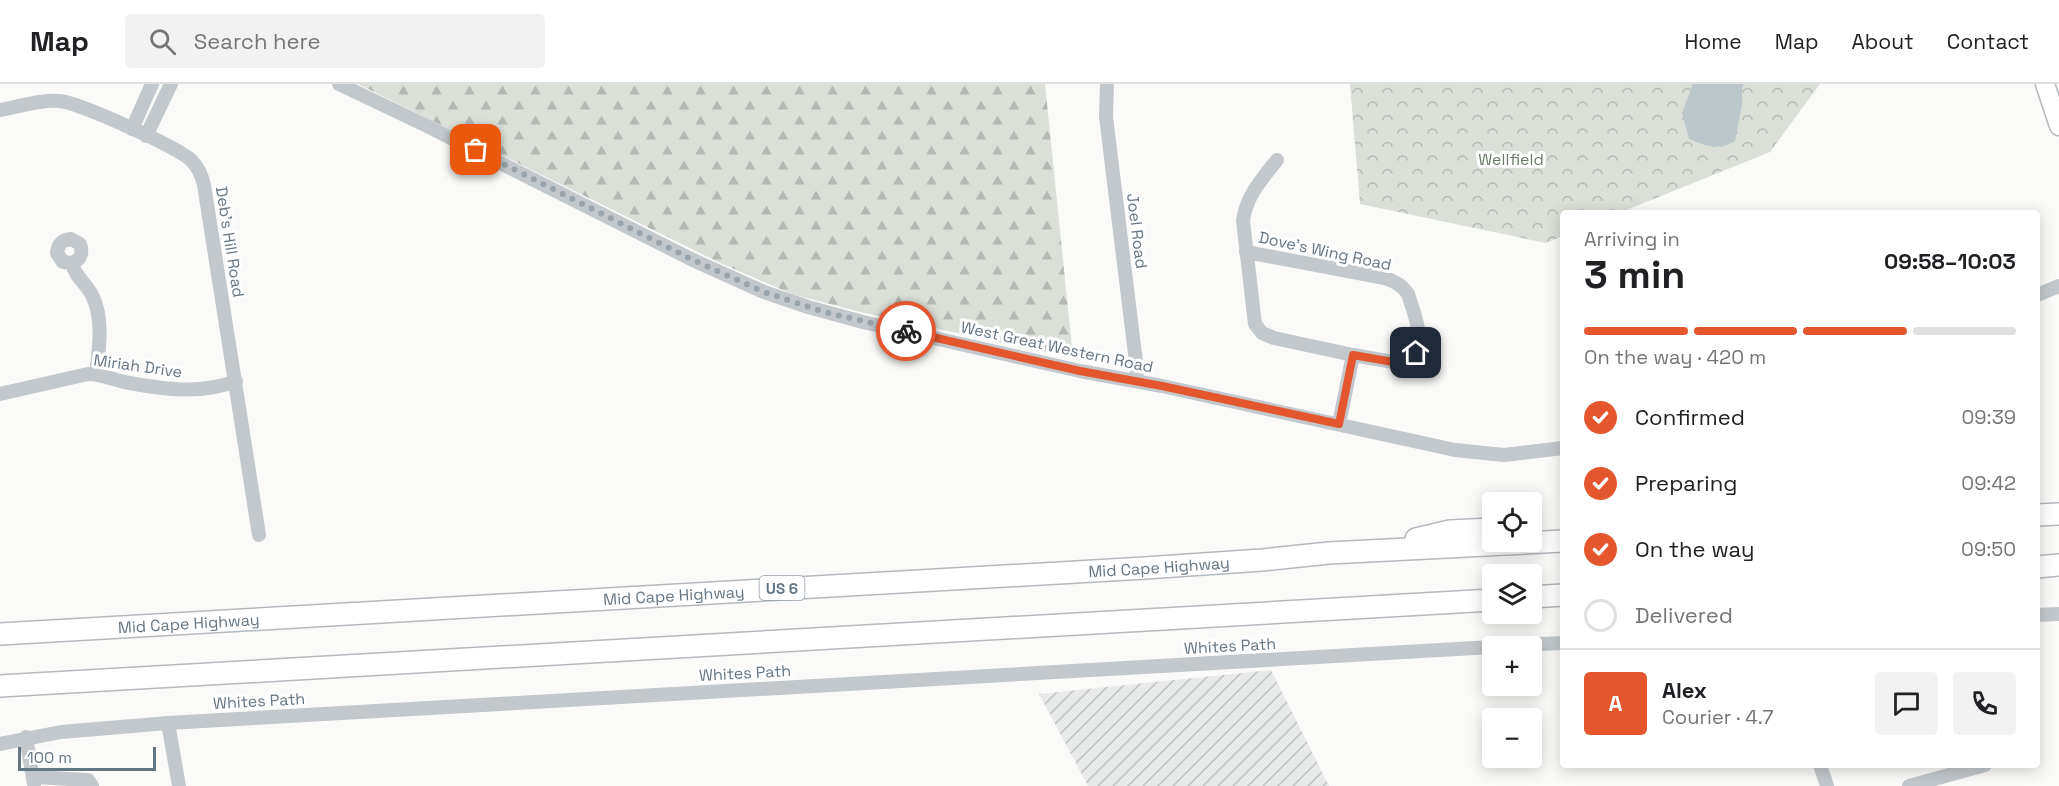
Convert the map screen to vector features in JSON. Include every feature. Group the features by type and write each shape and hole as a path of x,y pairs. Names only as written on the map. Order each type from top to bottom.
{"highway":[{"path":"2040,515 2059,514"},
{"path":"1395,549 1426,536 1450,531 1482,529"},
{"path":"1542,532 1560,540"},
{"name":"Mid Cape Highway","path":"0,634 1157,567 1395,549 1560,541"},
{"path":"2040,567 2059,565"},
{"path":"1542,596 1560,595"},
{"path":"0,686 1482,601"}],"main road":[{"path":"2045,84 2059,126"}],"street":[{"path":"132,129 152,84"},
{"path":"146,136 171,84"},
{"name":"West Great Western Road","path":"339,84 693,260 764,292 816,310 1080,371 1137,381 1432,445 1486,454 1521,455 1560,448"},
{"name":"Joel Road","path":"1107,84 1106,117 1137,381"},
{"name":"Deb's Hill Road","path":"0,111 44,101 62,101 132,129 193,162 202,177 259,535"},
{"path":"1277,160 1250,196 1244,209 1243,221 1254,319 1258,329 1274,338 1353,355 1339,424"},
{"name":"Dove's Wing Road","path":"1246,252 1385,278 1405,289 1418,331 1419,343 1416,353 1406,362 1399,363 1353,355"},
{"path":"72,263 74,271 94,300 98,315 96,374"},
{"path":"2040,294 2059,286"},
{"name":"Miriah Drive","path":"0,394 78,375 96,374 157,388 210,389 236,381"},
{"path":"2040,615 2059,614"},
{"path":"1542,644 1560,643"},
{"name":"Whites Path","path":"0,744 26,737 61,732 168,723 1482,648"},
{"path":"168,723 179,786"},
{"path":"26,737 33,782 88,780 92,786"},
{"path":"1821,768 1827,786"},
{"path":"1909,786 1974,768"}],"shaded area":[{"path":"1693,84 1744,84 1735,141 1717,147 1689,139 1682,113"},
{"path":"1271,670 1329,786 1088,786 1039,694"}],"green space":[{"path":"358,84 1045,84 1073,358 860,312 792,294 720,263"},
{"name":"Wellfield","path":"1350,84 1820,84 1770,152 1626,210 1560,210 1560,237 1546,243 1360,204"}],"way so far":[{"path":"476,150 693,260 764,292 824,312 906,331"}],"route":[{"path":"906,331 1080,371 1339,424 1353,355 1399,363 1406,362 1416,353"}]}
